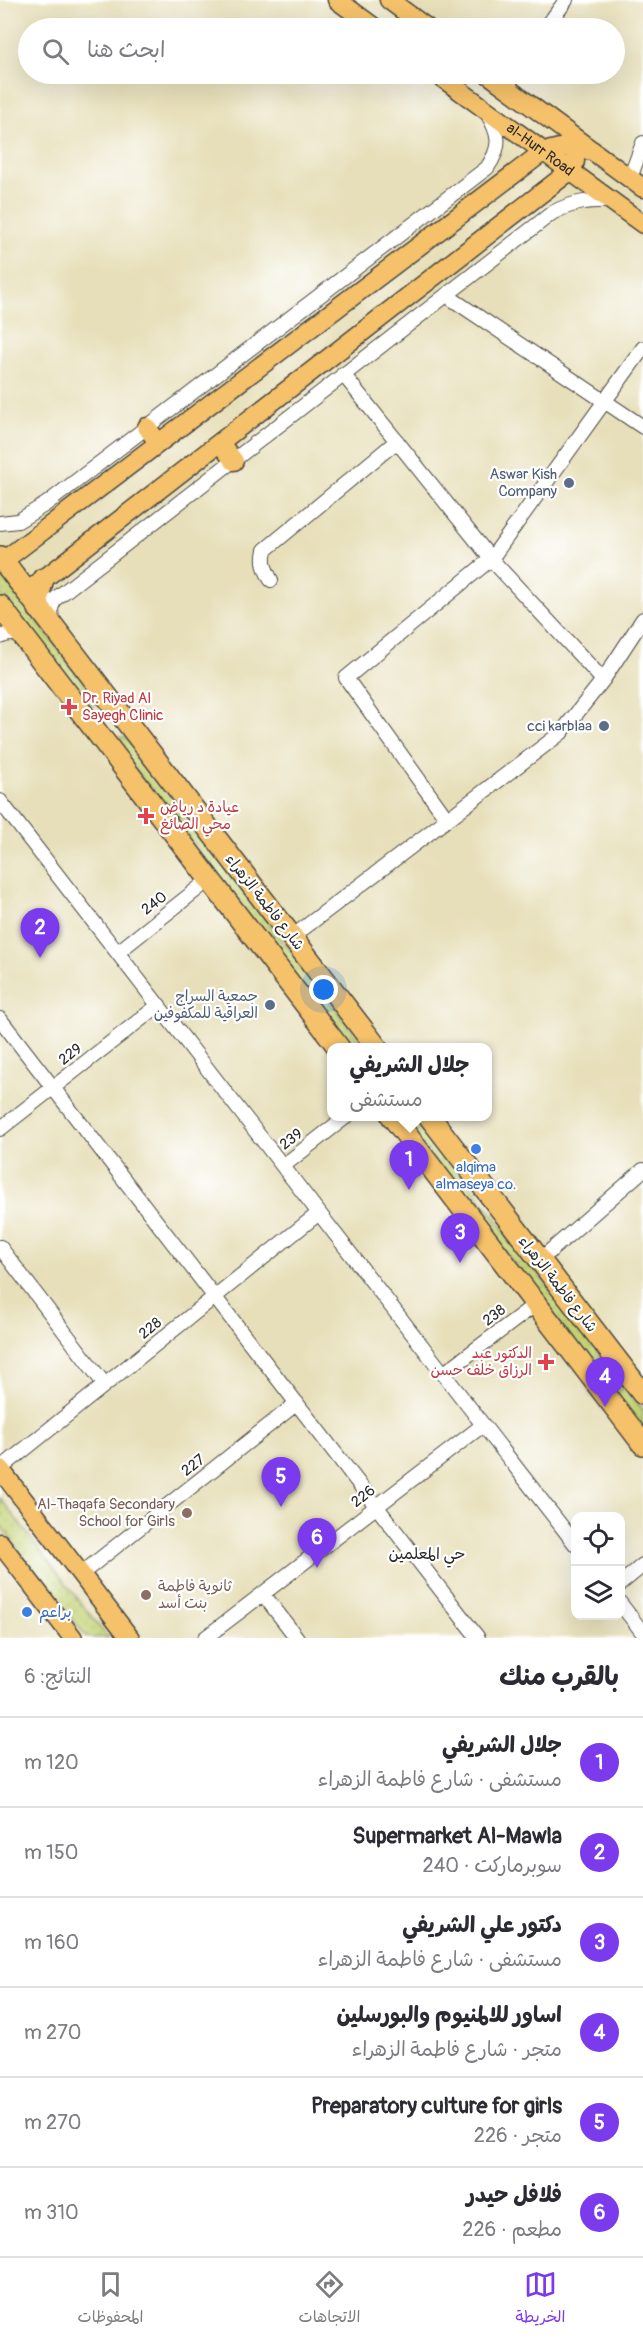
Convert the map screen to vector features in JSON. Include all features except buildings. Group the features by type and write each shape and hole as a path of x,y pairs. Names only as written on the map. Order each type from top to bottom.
{"highway":[{"name":"شارع فاطمة الزهراء","path":"5,556 40,601 109,700 373,1043"},
{"name":"شارع فاطمة الزهراء","path":"8,624 107,744 336,1043"},
{"path":"85,716 100,712 109,700"},
{"path":"107,744 115,731 130,727"},
{"name":"شارع فاطمة الزهراء","path":"396,1121 643,1444"},
{"name":"شارع فاطمة الزهراء","path":"433,1121 643,1394"}],"main road":[{"path":"337,0 361,18"},
{"path":"389,0 411,18"},
{"name":"al-Hurr Road","path":"451,84 643,224"},
{"name":"al-Hurr Road","path":"514,84 565,134 636,183"},
{"path":"5,556 158,443 552,140 555,135 565,134 576,161 576,175"},
{"path":"40,601 220,443 576,175 596,154"},
{"path":"147,428 158,443"},
{"path":"220,443 234,461"},
{"path":"0,1469 130,1638"},
{"path":"0,1543 73,1638"}],"street":[{"path":"553,18 566,0"},
{"path":"0,523 26,518 487,168 495,157 498,135 485,108"},
{"path":"636,183 643,143"},
{"path":"40,601 51,608 55,599 552,213 569,204 585,200 612,201"},
{"path":"446,295 643,427"},
{"path":"447,819 346,678 491,559 643,348"},
{"path":"343,374 491,559 603,680"},
{"path":"272,580 265,568 263,558 265,550 397,441"},
{"path":"292,937 561,733 603,680 642,625"},
{"path":"0,801 571,1539"},
{"name":"240","path":"118,952 210,879"},
{"name":"229","path":"0,1129 159,1005"},
{"path":"0,1019 478,1638"},
{"name":"239","path":"283,1166 341,1121"},
{"path":"540,1260 643,1170"},
{"name":"228","path":"0,1469 319,1213"},
{"path":"0,1247 105,1385"},
{"name":"238","path":"443,1374 536,1304"},
{"name":"227","path":"81,1574 297,1403"},
{"name":"226","path":"205,1638 483,1425"},
{"path":"625,1581 643,1566"},
{"path":"263,1594 297,1638"},
{"path":"625,1608 643,1633"}],"green space":[{"path":"0,572 95,697 96,702 92,706 84,704 0,594"},
{"path":"119,737 127,738 362,1043 345,1043 116,744"},
{"path":"404,1121 421,1121 643,1410 643,1431"},
{"path":"0,1498 108,1638 87,1638 0,1525"}],"place":[{"name":"Aswar Kish Company","path":"569,483"},
{"name":"Dr. Riyad Al Sayegh Clinic","path":"69,707"},
{"name":"cci karblaa","path":"604,726"},
{"name":"عيادة د رياض محي الصائغ","path":"146,816"},
{"name":"Supermarket Al-Mawla","path":"40,958"},
{"name":"جمعية السراج العراقية للمكفوفين","path":"270,1005"},
{"name":"alqima almaseya co.","path":"476,1149"},
{"name":"جلال الشريفي","path":"409,1190"},
{"name":"دكتور علي الشريفي","path":"460,1263"},
{"name":"الدكتور عبد الرزاق خلف حسن","path":"546,1362"},
{"name":"اساور للالمنيوم والبورسلين","path":"605,1407"},
{"name":"Preparatory culture for girls","path":"281,1507"},
{"name":"Al-Thaqafa Secondary School for Girls","path":"187,1513"},
{"name":"فلافل حيدر","path":"317,1568"},
{"name":"ثانوية فاطمة بنت أسد","path":"146,1595"},
{"name":"براعم","path":"27,1612"}],"district":[{"name":"حي المعلمين","path":"427,1553"}]}
